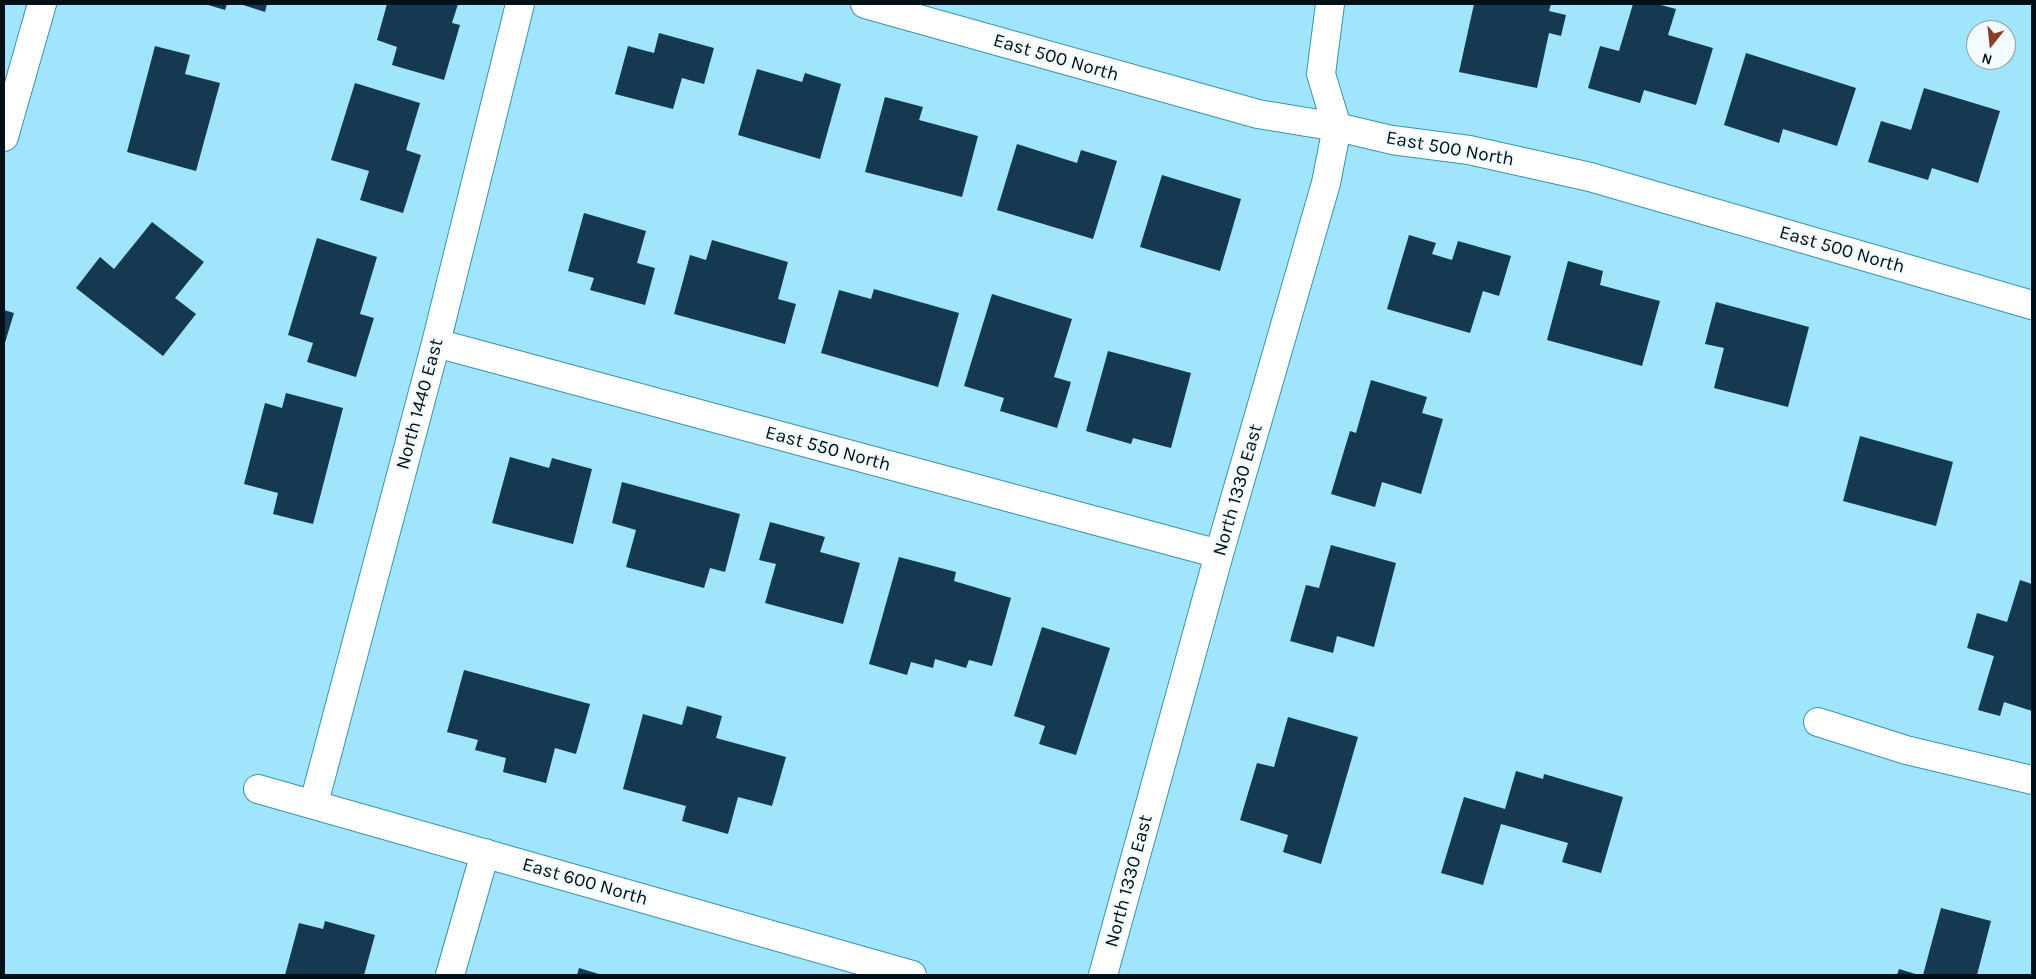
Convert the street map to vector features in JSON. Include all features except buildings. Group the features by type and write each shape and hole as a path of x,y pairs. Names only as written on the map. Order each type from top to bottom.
{"street":[{"path":"4,137 42,4"},
{"name":"North 1440 East","path":"314,804 436,343 520,4"},
{"name":"East 500 North","path":"865,4 1258,114 1337,126 1392,140 1469,150 1590,177 2032,305"},
{"name":"North 1330 East","path":"1103,975 1219,554 1326,183 1337,126 1321,74 1330,4"},
{"name":"East 550 North","path":"436,343 1219,554"},
{"path":"1818,722 1906,750 2032,780"},
{"name":"East 600 North","path":"258,789 912,975"},
{"path":"450,975 485,853"}]}
